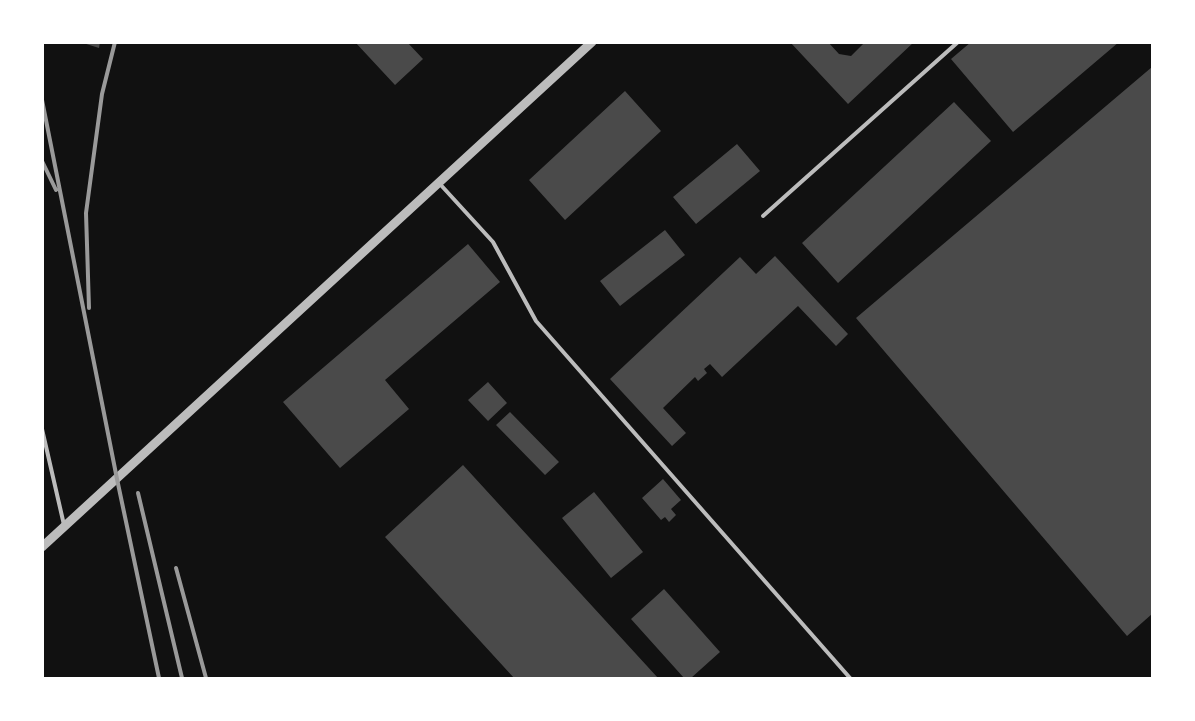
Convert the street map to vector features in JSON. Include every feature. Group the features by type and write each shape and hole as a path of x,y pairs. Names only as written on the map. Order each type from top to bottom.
{"street":[{"path":"42,547 592,42"}],"lane":[{"path":"764,216 958,42"},
{"path":"439,183 493,242 536,321 850,678"},
{"path":"42,429 64,527"}],"building":[{"path":"80,42 100,42 99,48"},
{"path":"355,42 407,42 423,59 395,85"},
{"path":"790,42 828,42 839,54 851,56 865,42 914,42 848,104"},
{"path":"971,42 1119,42 1013,132 951,59"},
{"path":"1152,67 1152,614 1127,636 856,318"},
{"path":"625,91 661,131 565,220 529,180"},
{"path":"954,102 991,141 838,283 802,243"},
{"path":"737,144 760,171 696,224 673,197"},
{"path":"665,230 685,255 620,306 600,281"},
{"path":"468,244 500,282 385,380 409,409 340,468 283,402"},
{"path":"775,256 848,334 836,346 798,306 722,377 710,364 704,369 707,373 698,381 695,377 663,408 686,433 672,446 610,379 740,257 756,274"},
{"path":"488,382 507,403 488,421 468,400"},
{"path":"510,412 559,462 545,475 496,425"},
{"path":"463,465 658,678 514,678 385,537"},
{"path":"663,479 681,500 671,509 676,515 669,522 665,517 661,520 642,498"},
{"path":"594,492 643,552 611,578 562,518"},
{"path":"664,589 720,652 691,678 684,678 631,619"}],"railway":[{"path":"89,308 86,213 102,94 115,42"},
{"path":"42,100 117,479 159,678"},
{"path":"42,161 56,190"},
{"path":"138,493 182,678"},
{"path":"176,568 206,678"}]}
